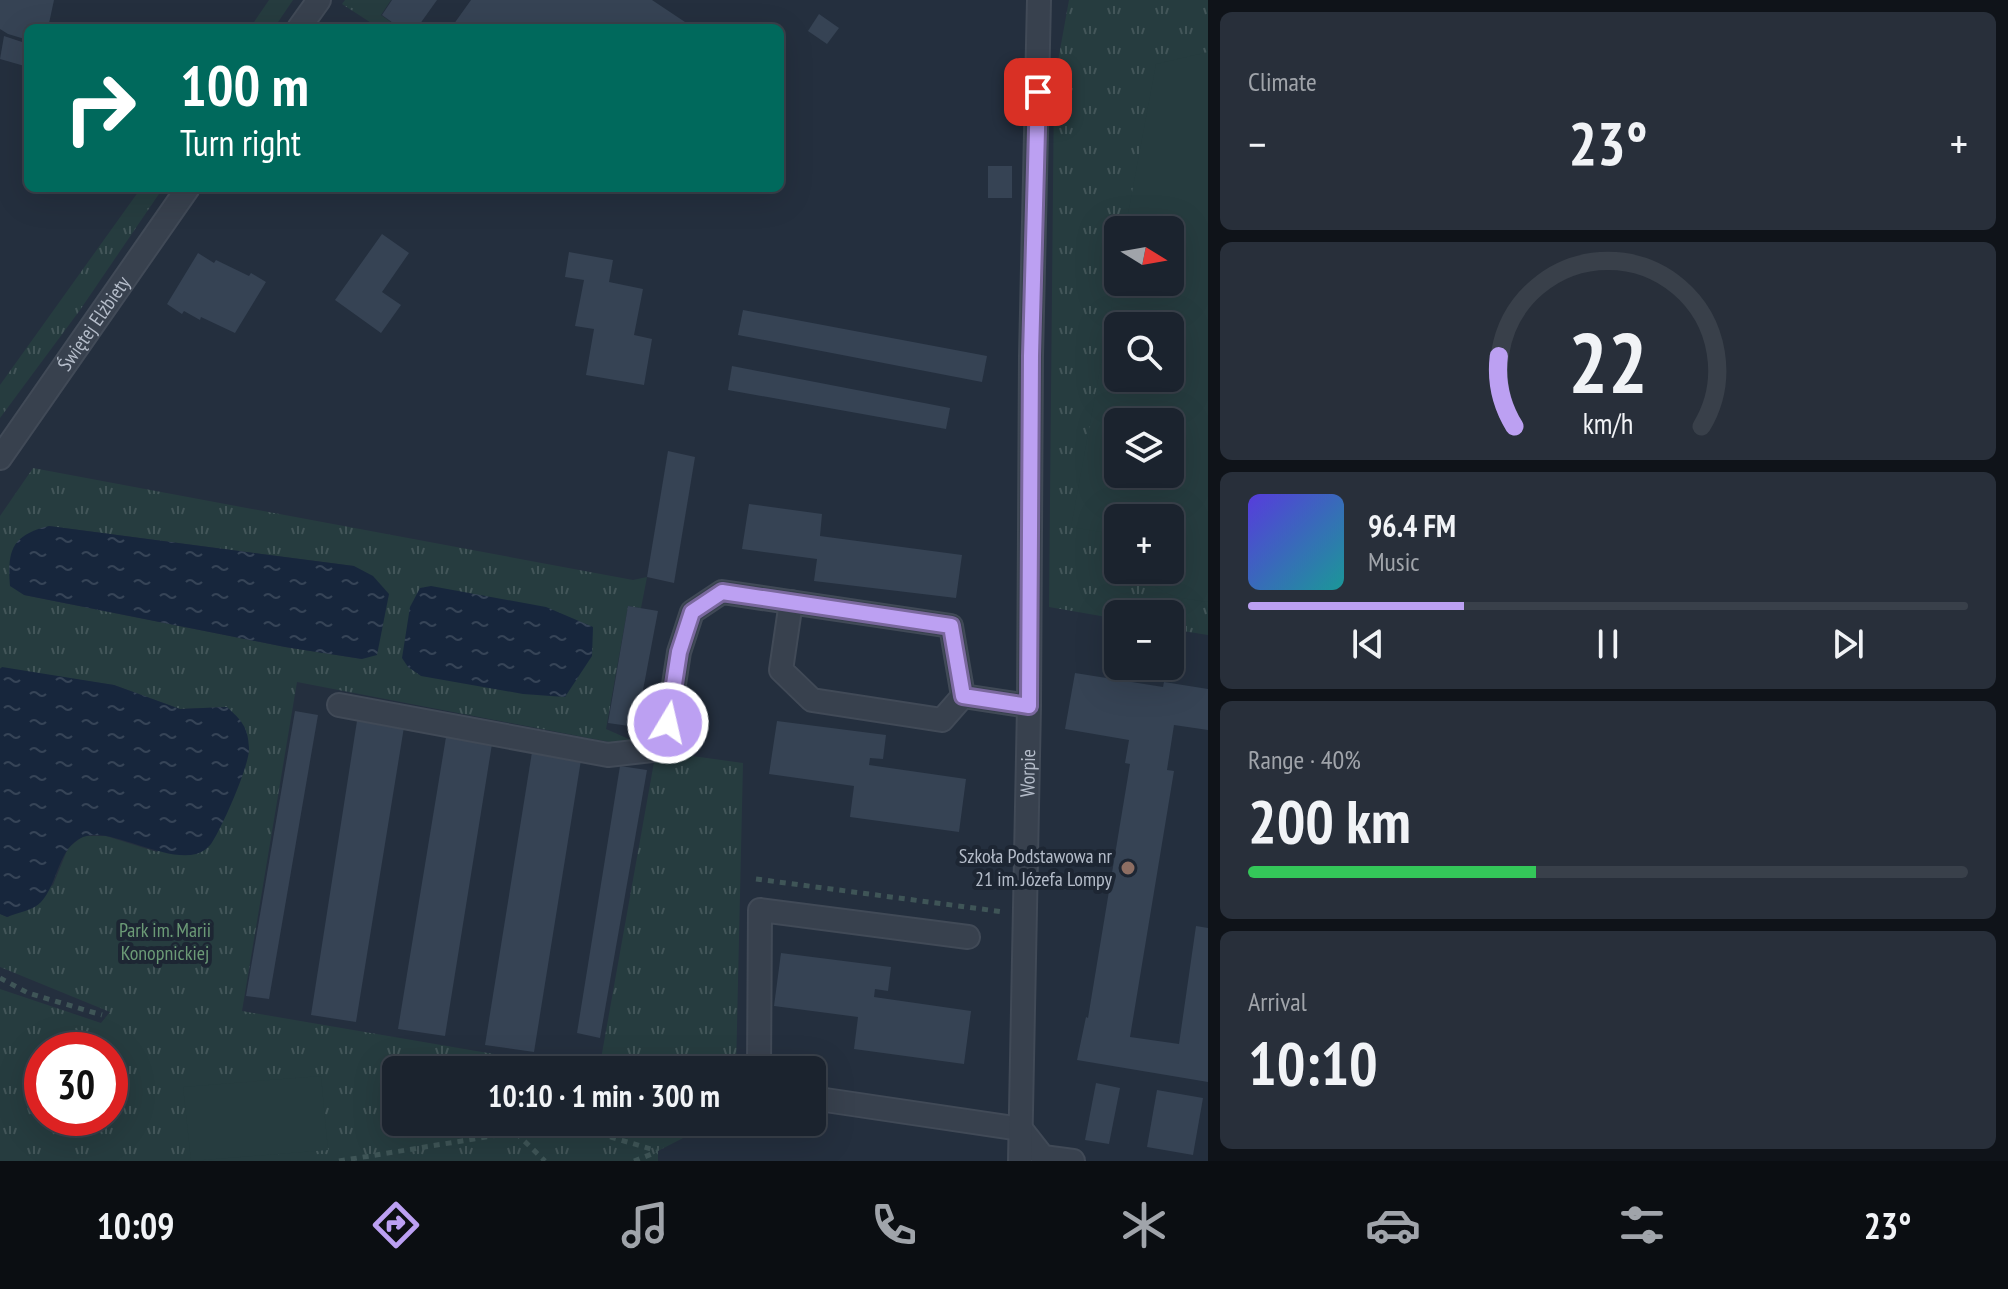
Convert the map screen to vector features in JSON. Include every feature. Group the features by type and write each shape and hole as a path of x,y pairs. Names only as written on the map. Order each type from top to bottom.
{"street":[{"path":"302,24 319,0"},
{"name":"Worpie","path":"1020,1161 1039,0"},
{"name":"Świętej Elżbiety","path":"0,458 185,192"},
{"path":"339,705 608,755 652,750 668,723 679,652 692,612 722,592 951,626 963,696"},
{"path":"791,602 781,670 812,700 942,720 963,696"},
{"path":"963,696 1029,706"},
{"path":"759,1056 760,910 968,937"},
{"path":"826,1100 1021,1129 1043,1157 1073,1161"}],"path":[{"path":"756,879 1025,914"},
{"path":"0,978 28,993 102,1015"},
{"path":"339,1161 497,1136"},
{"path":"519,1136 545,1161"},
{"path":"607,1136 658,1151 634,1161"}],"green space":[{"path":"269,0 293,0 277,24 253,24"},
{"path":"345,0 391,0 381,15 393,24 373,24 342,4"},
{"path":"1069,0 1208,0 1208,635 1184,631 1184,600 1104,600 1104,617 1049,607 1054,83"},
{"path":"1208,52 1208,602 1174,597 1150,584 1184,584 1184,504 1104,504 1104,532 1071,527 1104,347 1104,392 1184,392 1184,312 1110,312 1113,296 1184,296 1184,216 1128,216 1156,64"},
{"path":"138,192 160,192 80,310 0,418 0,385"},
{"name":"Park im. Marii Konopnickiej","path":"33,468 633,580 647,577 641,608 628,606 606,729 656,751 297,682 242,1011 506,1056 382,1056 382,1136 687,1136 658,1151 658,1161 0,1161 0,989 101,1023 110,1012 0,967 0,914 8,917 53,885 68,848 83,836 106,836 157,852 227,707 180,709 114,685 0,668 0,516","holes":["49,526 354,566 362,659 285,647 24,595"]},
{"path":"656,751 743,763 736,1056 602,1056"},
{"path":"321,1076 328,1150 191,1161 183,1087"}],"water":[{"path":"49,526 354,566 373,576 389,594 377,655 362,659 285,647 24,595 10,586 11,554 20,539"},
{"path":"431,586 546,607 593,627 592,656 565,697 523,694 421,676 408,667 402,658 410,607 420,588"},
{"path":"2,667 114,685 180,709 227,707 246,729 249,748 234,797 210,846 198,853 182,855 107,836 83,837 68,849 47,894 38,905 7,917 0,914"}],"building":[{"path":"0,0 54,0 49,24 24,24 24,39 0,29"},
{"path":"392,0 437,0 420,24 394,24 382,15"},
{"path":"471,0 652,0 688,24 454,24"},
{"path":"819,14 839,28 827,44 808,31"},
{"path":"4,36 24,43 24,66 0,59"},
{"path":"988,166 1012,166 1012,198 988,198"},
{"path":"382,234 409,253 382,292 401,305 381,333 335,300"},
{"path":"569,252 613,260 609,282 643,289 634,335 652,339 644,385 586,375 594,329 575,326 584,280 565,277"},
{"path":"198,253 214,263 216,260 266,282 235,333 201,317 200,320 184,311 182,314 167,304"},
{"path":"743,310 987,356 982,382 738,335"},
{"path":"732,366 950,408 946,429 728,390"},
{"path":"668,451 695,457 674,583 647,577"},
{"path":"749,504 822,514 820,536 962,555 956,598 814,581 817,559 742,549"},
{"path":"628,606 658,611 636,727 608,723"},
{"path":"1075,673 1104,680 1163,687 1164,682 1208,689 1208,730 1174,725 1167,770 1174,771 1130,1037 1179,1044 1196,926 1208,928 1208,1082 1077,1060 1088,1018 1130,764 1125,763 1129,740 1065,729"},
{"path":"295,711 318,715 269,999 246,996"},
{"path":"357,721 404,727 356,1022 311,1015"},
{"path":"777,721 886,735 883,759 870,758 869,765 966,779 959,832 850,817 854,786 769,774"},
{"path":"446,737 492,744 445,1036 398,1029"},
{"path":"532,752 581,760 534,1052 485,1045"},
{"path":"620,766 647,770 600,1038 577,1033"},
{"path":"781,953 891,967 888,991 875,989 874,997 971,1011 964,1064 854,1049 858,1017 774,1006"},
{"path":"1096,1083 1120,1088 1109,1144 1085,1140"},
{"path":"1157,1090 1203,1098 1193,1155 1147,1147"}],"place":[{"name":"Szkoła Podstawowa nr 21 im. Józefa Lompy","path":"1128,868"}],"route":[{"path":"668,723 679,652 692,612 722,592 951,626 963,696 1029,706 1031,356 1038,92"}]}
